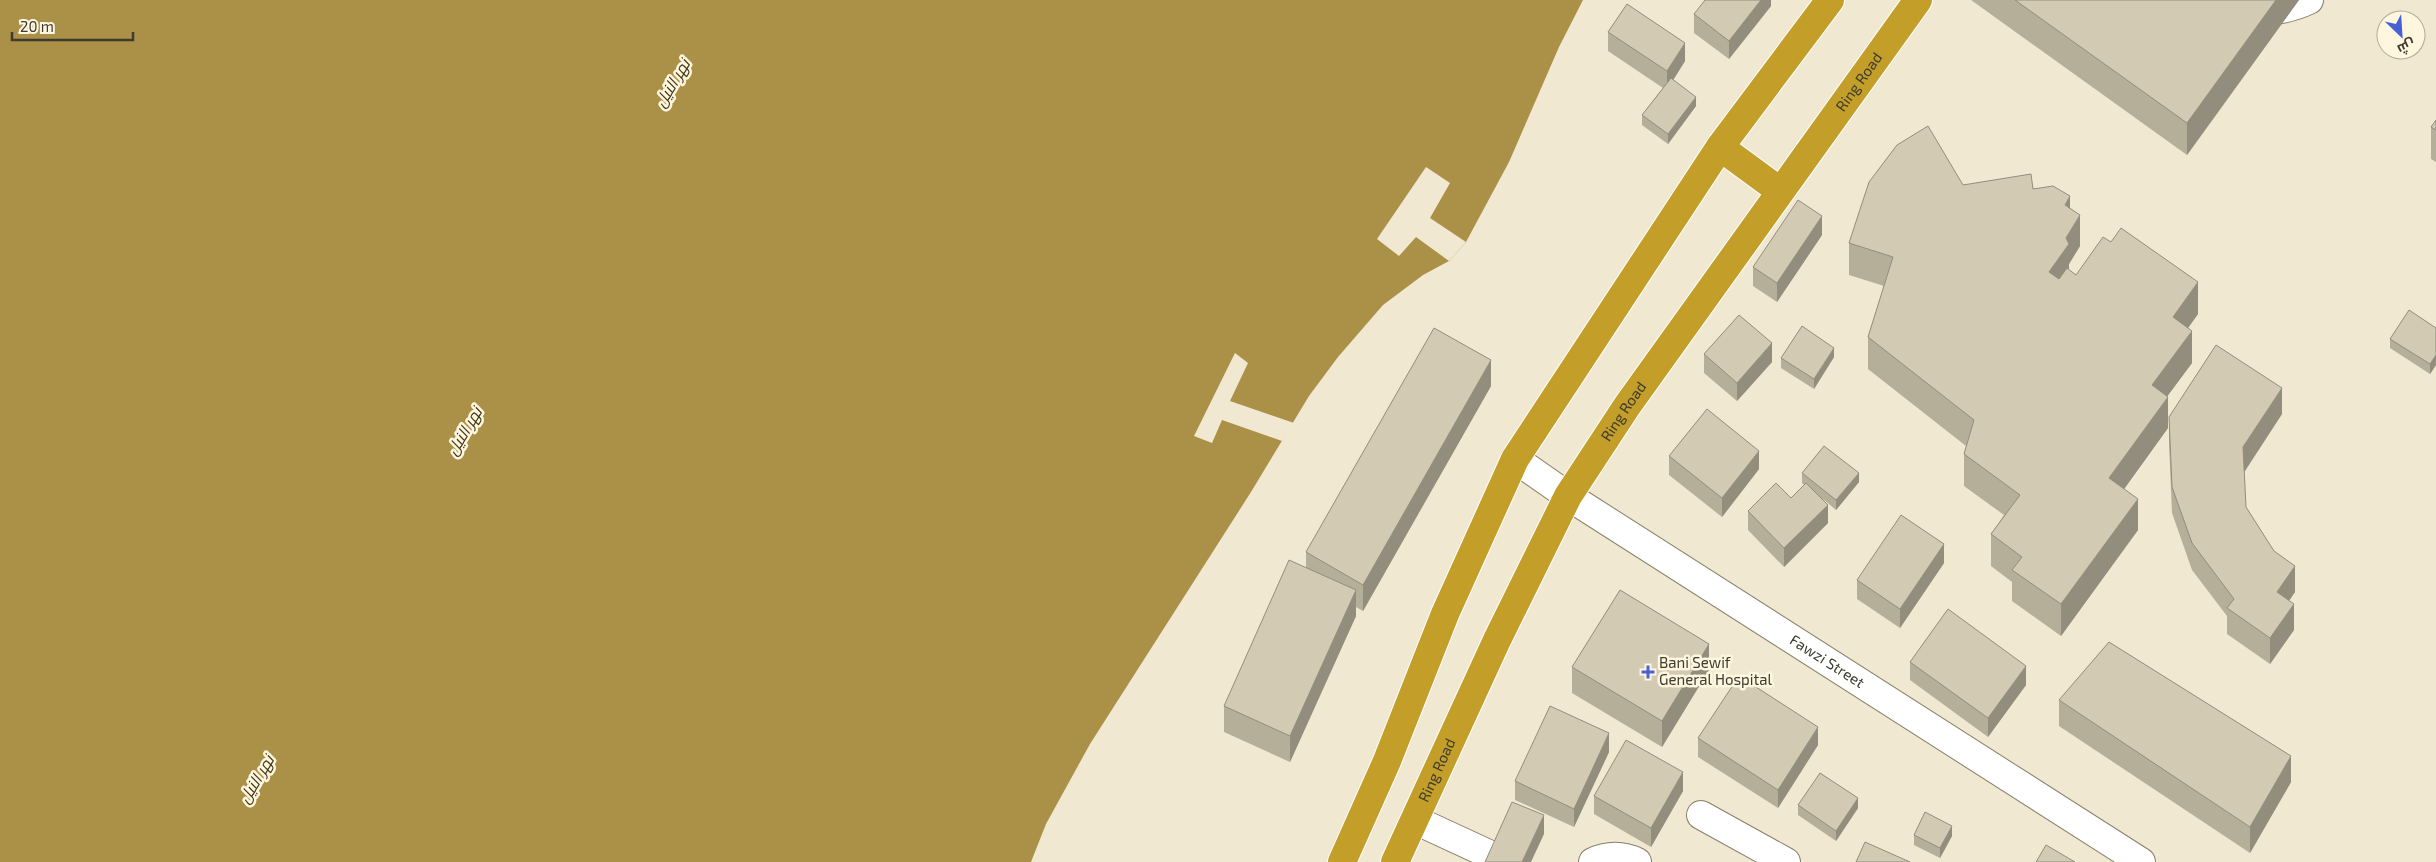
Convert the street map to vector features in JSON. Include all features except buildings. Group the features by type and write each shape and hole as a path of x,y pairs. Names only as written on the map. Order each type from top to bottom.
{"highway":[{"path":"1342,862 1386,761 1445,614 1515,460 1720,147 1830,0"},
{"name":"Ring Road","path":"1395,862 1497,640 1568,496 1627,406 1918,0"},
{"path":"1720,147 1780,191"}],"street":[{"path":"2201,0 2213,7 2254,12 2296,6 2309,0"},
{"name":"Fawzi Street","path":"1515,460 1568,496 2141,862"},
{"path":"1700,815 1786,862"},
{"path":"1415,820 1495,858"},
{"path":"1593,862 1606,857 1618,857 1637,862"}],"water":[{"name":"نهر النيل","path":"0,0 1583,0 1559,47 1509,162 1466,242 1449,261 1423,275 1383,305 1338,357 1309,396 1251,492 1090,744 1046,824 1031,862 0,862"}],"pier":[{"path":"1426,167 1450,183 1430,218 1466,242 1449,261 1416,237 1399,256 1377,239"},
{"path":"1235,353 1248,363 1230,401 1294,423 1282,441 1222,420 1212,443 1194,436"}],"place":[{"name":"Bani Sewif General Hospital","path":"1648,672"}]}
